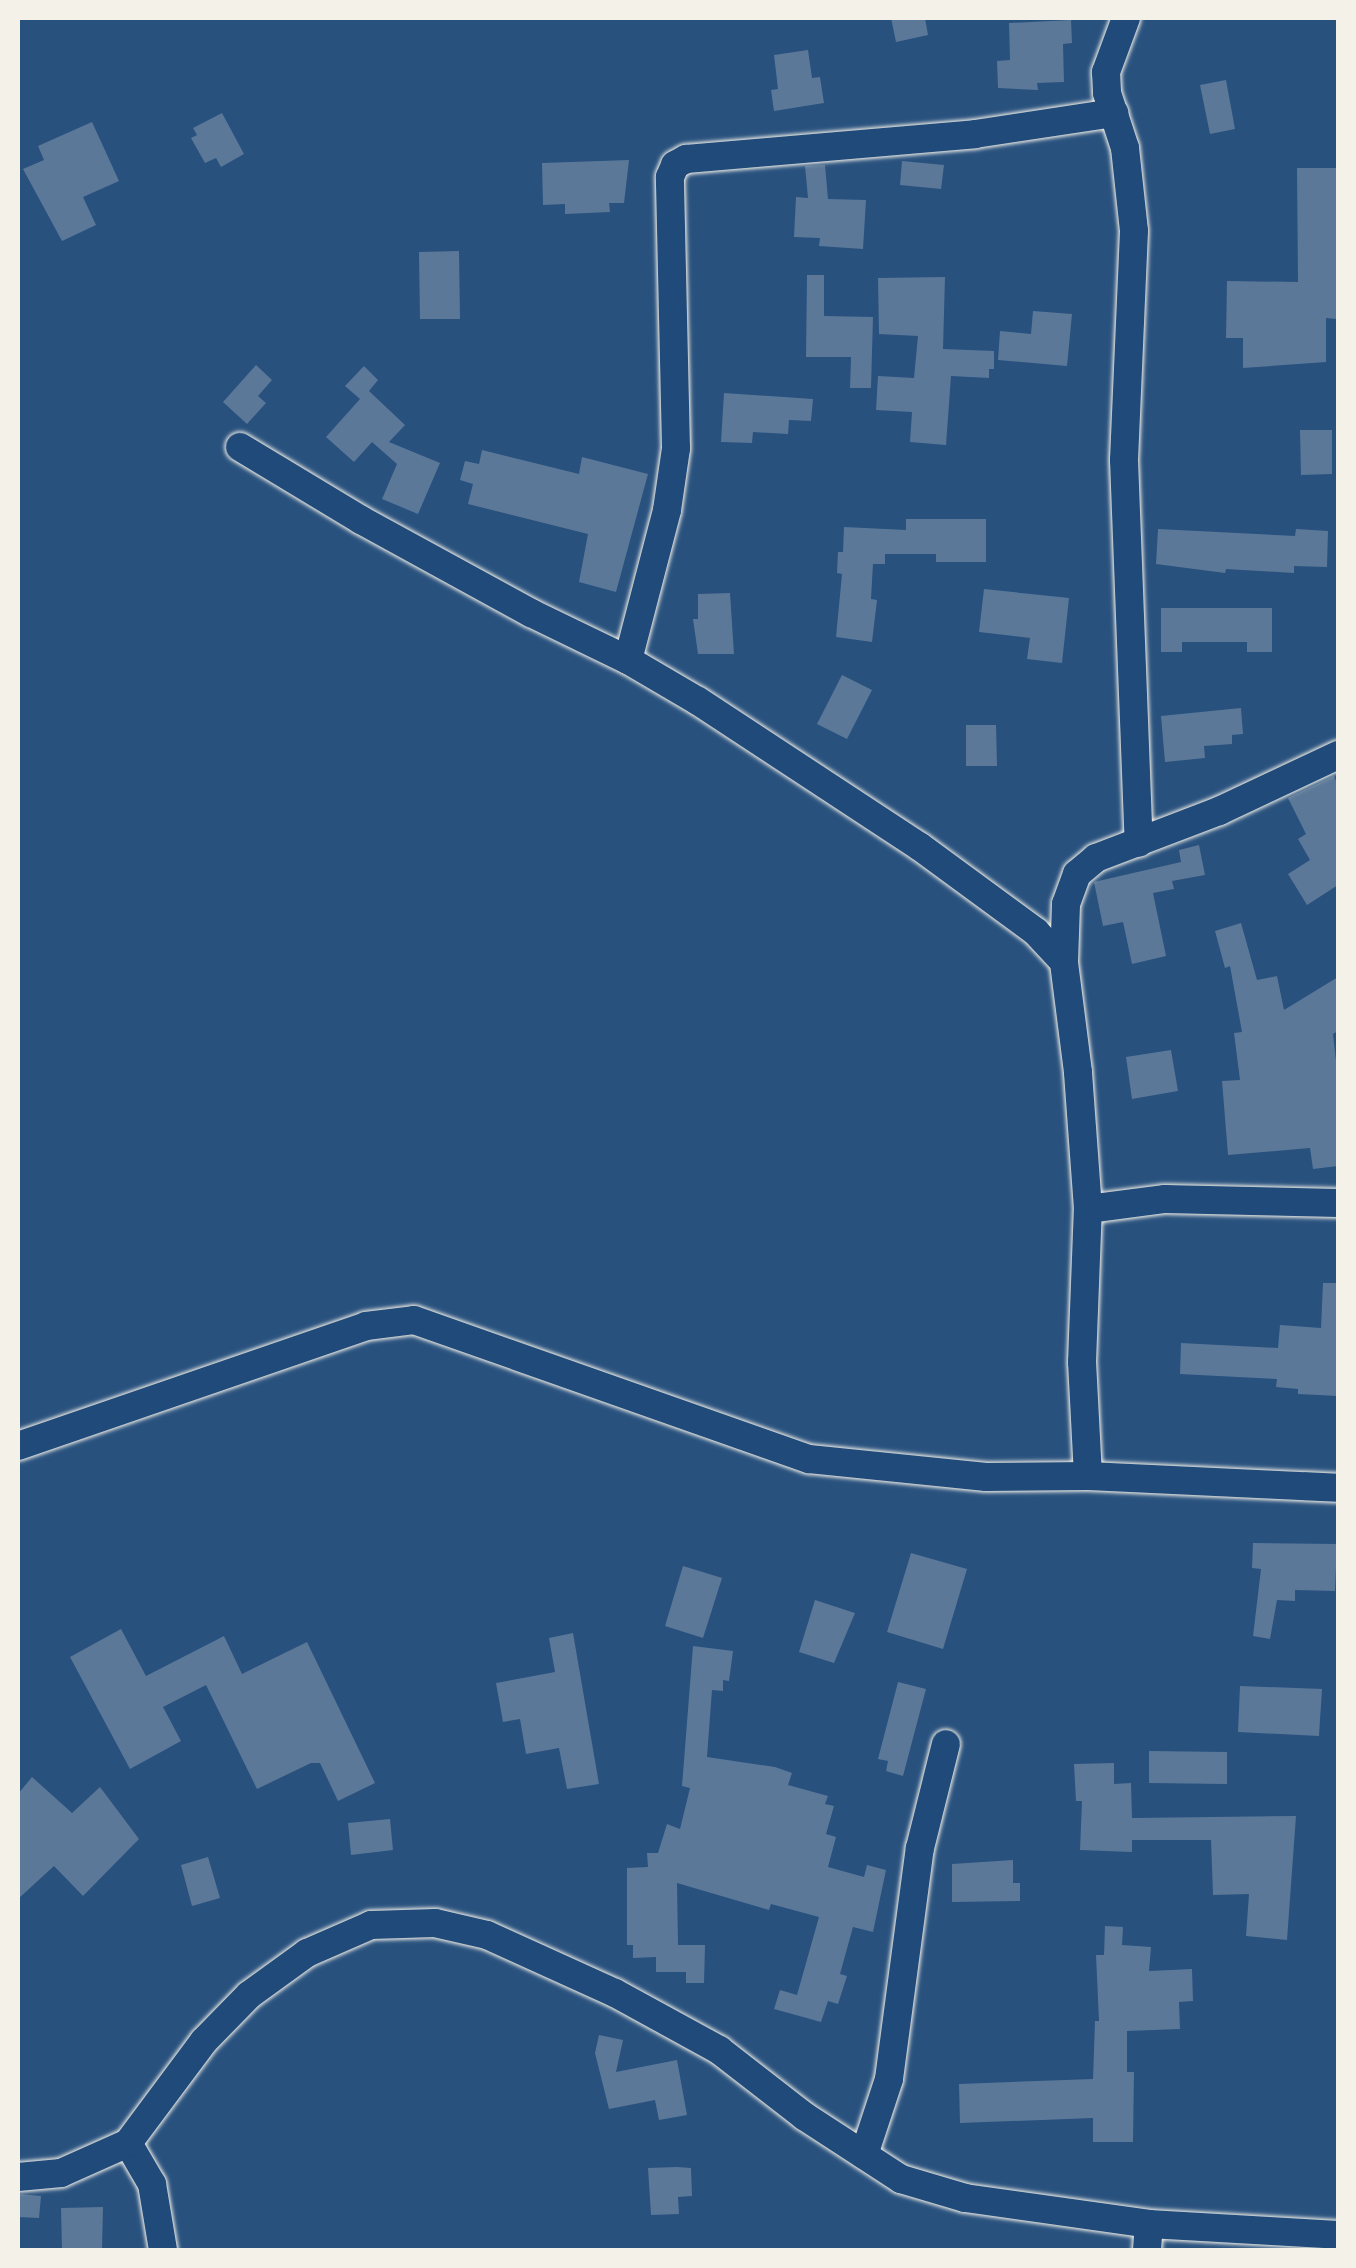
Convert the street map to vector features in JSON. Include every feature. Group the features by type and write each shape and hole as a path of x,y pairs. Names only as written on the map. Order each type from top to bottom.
{"street":[{"path":"1126,18 1106,72 1125,148 1134,231 1124,460 1139,843"},
{"path":"628,660 667,510 676,448 670,177 675,165 686,160 975,134 1114,113"},
{"path":"240,447 531,613 628,660 919,846 1036,932 1064,962"},
{"path":"1088,1476 1082,1362 1088,1208 1078,1072 1064,962 1066,904 1077,874 1096,858 1139,843 1338,755"},
{"path":"1088,1208 1165,1199 1338,1203"},
{"path":"18,1446 366,1326 414,1320 808,1459 986,1477 1088,1476 1338,1488"},
{"path":"864,2155 889,2079 920,1848 946,1744"},
{"path":"18,2177 61,2173 128,2143 204,2042 249,1994 307,1953 372,1925 435,1923 487,1934 615,1994 720,2050 804,2116 901,2179 965,2198 1148,2237 1338,2236"},
{"path":"128,2143 152,2184 163,2250"}],"building":[{"path":"891,18 925,18 928,35 896,42"},
{"path":"1071,20 1072,43 1063,44 1064,82 1037,83 1038,90 998,88 997,61 1010,60 1009,23"},
{"path":"808,50 812,78 820,77 824,103 774,111 771,90 778,89 774,55"},
{"path":"1226,80 1235,129 1210,134 1200,85"},
{"path":"222,113 244,154 221,167 216,158 205,163 191,138 197,135 193,128"},
{"path":"92,122 119,181 83,197 96,225 62,241 23,169 44,160 38,146"},
{"path":"629,160 624,203 609,203 610,212 565,214 565,204 543,205 542,163"},
{"path":"902,161 944,165 941,189 900,185"},
{"path":"825,165 828,199 866,200 863,249 819,246 820,238 794,237 796,197 808,198 805,166"},
{"path":"1297,168 1338,168 1336,319 1326,318 1326,362 1243,368 1243,338 1226,338 1227,281 1298,282"},
{"path":"459,251 460,319 420,319 419,252"},
{"path":"807,275 824,275 824,316 873,317 871,388 850,388 851,357 806,357"},
{"path":"945,277 943,349 994,351 994,369 989,369 989,378 951,376 946,445 910,442 912,412 876,410 878,376 914,378 918,336 879,334 878,278"},
{"path":"1033,311 1072,314 1067,366 998,360 1000,331 1031,334"},
{"path":"256,365 272,380 258,396 266,403 247,424 223,402"},
{"path":"364,366 378,380 369,391 405,425 389,442 440,463 418,514 382,499 397,464 372,442 354,462 326,437 360,399 345,386"},
{"path":"724,393 813,399 811,421 789,420 788,434 753,432 752,443 721,442"},
{"path":"1300,430 1332,430 1332,474 1301,475"},
{"path":"482,450 579,474 582,457 648,474 616,592 579,582 588,534 468,504 473,484 460,480 465,461 479,464"},
{"path":"906,519 986,519 986,562 936,562 936,554 885,554 885,564 873,564 871,599 877,600 872,642 836,637 842,574 837,573 838,552 843,552 844,527 906,530"},
{"path":"1158,529 1295,536 1296,529 1328,531 1327,567 1294,566 1294,573 1226,569 1225,573 1156,564"},
{"path":"984,589 1069,598 1062,663 1027,659 1030,638 979,632"},
{"path":"730,593 734,654 698,654 693,619 698,619 698,594"},
{"path":"1161,608 1272,608 1272,652 1247,652 1247,642 1182,642 1182,652 1161,652"},
{"path":"842,675 872,690 847,739 817,724"},
{"path":"1241,708 1243,734 1232,735 1232,744 1204,746 1205,758 1165,762 1161,716"},
{"path":"966,725 996,725 997,766 966,766"},
{"path":"1334,776 1338,786 1338,885 1307,905 1288,874 1310,860 1298,839 1306,834 1288,798"},
{"path":"1199,845 1205,875 1172,881 1174,889 1153,893 1166,956 1132,964 1123,922 1103,926 1094,882 1181,862 1179,850"},
{"path":"1241,923 1257,980 1277,976 1284,1010 1338,977 1338,1031 1333,1034 1338,1079 1338,1166 1313,1169 1310,1148 1228,1155 1222,1081 1240,1080 1234,1033 1242,1032 1230,966 1225,968 1215,931"},
{"path":"1171,1050 1178,1091 1132,1099 1126,1057"},
{"path":"1323,1283 1338,1283 1338,1396 1298,1394 1298,1389 1276,1387 1277,1379 1180,1374 1181,1343 1278,1348 1280,1325 1321,1328"},
{"path":"1253,1543 1337,1544 1335,1591 1295,1590 1295,1601 1277,1600 1270,1639 1253,1636 1261,1569 1252,1568"},
{"path":"911,1553 967,1569 943,1649 887,1632"},
{"path":"683,1566 722,1578 703,1638 665,1626"},
{"path":"815,1600 855,1613 834,1663 799,1652"},
{"path":"121,1629 146,1676 224,1636 242,1674 307,1642 375,1783 338,1801 320,1763 311,1763 257,1789 206,1685 163,1707 181,1741 130,1769 70,1657"},
{"path":"573,1633 599,1784 567,1789 559,1748 526,1754 520,1719 503,1722 496,1683 555,1672 549,1638"},
{"path":"693,1646 733,1651 729,1681 723,1680 723,1691 712,1690 707,1757 792,1773 788,1785 828,1796 825,1804 834,1806 826,1834 836,1837 828,1867 864,1877 867,1865 886,1870 873,1932 853,1927 840,1974 847,1976 838,2004 828,2001 821,2022 774,2009 780,1990 797,1995 819,1917 771,1904 769,1910 677,1883 678,1945 705,1945 704,1983 686,1983 686,1972 656,1972 656,1957 633,1958 633,1945 627,1945 627,1868 648,1867 647,1853 658,1853 667,1824 680,1829 690,1788 682,1786"},
{"path":"898,1682 926,1689 903,1776 886,1771 888,1761 878,1759"},
{"path":"1240,1686 1322,1689 1319,1736 1238,1732"},
{"path":"1149,1751 1227,1752 1227,1784 1149,1783"},
{"path":"1114,1763 1114,1784 1131,1783 1132,1818 1296,1816 1287,1940 1246,1936 1249,1894 1213,1895 1211,1840 1132,1840 1132,1852 1080,1850 1082,1801 1076,1801 1074,1764"},
{"path":"32,1777 72,1813 100,1787 139,1839 83,1896 54,1866 18,1899 18,1794"},
{"path":"390,1819 393,1850 351,1855 348,1823"},
{"path":"208,1857 220,1898 192,1906 181,1865"},
{"path":"1013,1860 1013,1883 1020,1883 1020,1901 952,1902 952,1864"},
{"path":"1105,1926 1123,1927 1122,1945 1151,1947 1149,1971 1192,1969 1193,2001 1179,2002 1180,2029 1127,2031 1127,2072 1134,2072 1133,2142 1093,2142 1093,2118 960,2123 959,2084 1093,2079 1095,2021 1099,2021 1096,1955 1104,1955"},
{"path":"599,2035 623,2040 616,2072 677,2060 687,2115 659,2120 655,2100 609,2109 595,2053"},
{"path":"648,2168 691,2168 692,2196 678,2197 679,2214 651,2215"},
{"path":"18,2194 41,2196 39,2218 18,2217"},
{"path":"103,2207 102,2250 62,2250 61,2208"}]}
